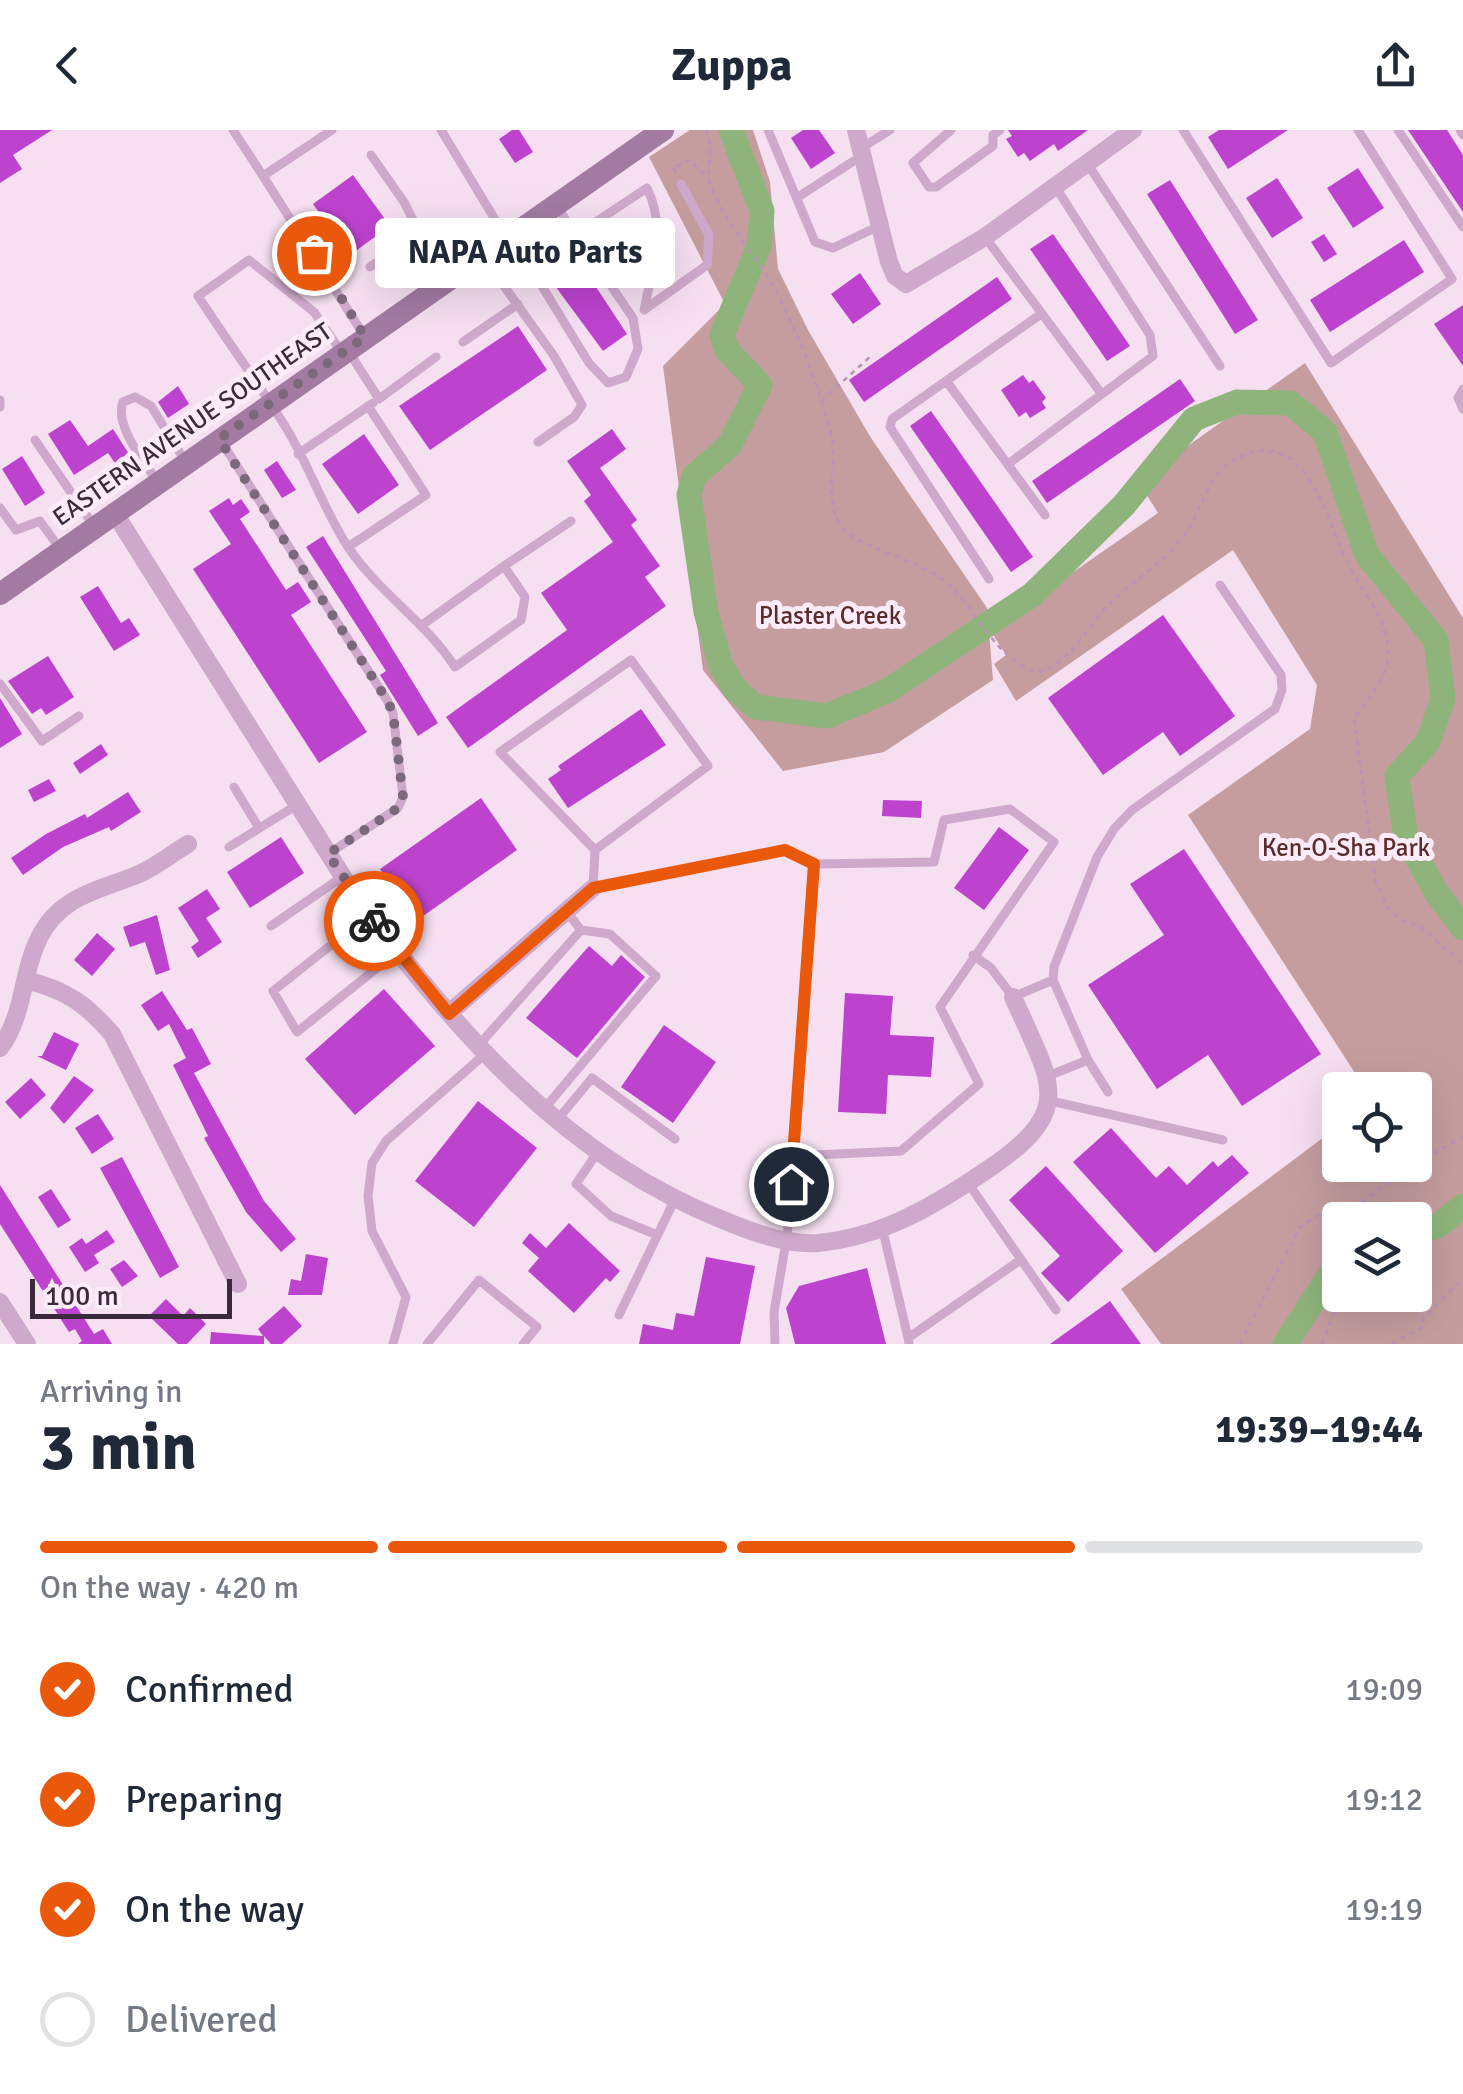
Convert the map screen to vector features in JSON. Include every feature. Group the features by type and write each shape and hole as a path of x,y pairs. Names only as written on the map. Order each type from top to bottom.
{"main road":[{"name":"EASTERN AVENUE SOUTHEAST","path":"0,594 663,130"}],"street":[{"path":"861,143 889,262 906,284 985,237 1133,130"},
{"path":"114,512 342,876 397,952 482,1050 549,1116 596,1153 675,1199 761,1235 815,1243 882,1231 968,1183 1042,1125 1051,1101 1048,1076 1013,997"},
{"path":"0,1048 14,1030 40,937 66,904 105,883 138,875 188,844"},
{"path":"449,1014 593,888"},
{"path":"28,981 62,989 92,1011 112,1034 238,1284"},
{"path":"0,1302 27,1344"}],"lane":[{"path":"233,130 263,176 379,399"},
{"path":"263,176 332,130"},
{"path":"441,130 589,363 608,384 626,377 638,349 633,318 556,204"},
{"path":"768,130 815,242 833,248 880,225"},
{"path":"798,197 861,143 890,130"},
{"path":"951,130 913,163 929,187 936,187 992,146 993,132"},
{"path":"1183,130 1331,362 1452,279 1358,130"},
{"path":"1398,130 1463,227"},
{"path":"371,154 420,233 444,282"},
{"path":"1086,164 1220,366"},
{"path":"633,318 707,265 709,235 681,184"},
{"path":"1008,464 1153,356 1154,346 1055,186"},
{"path":"576,236 647,188 659,234 644,310"},
{"path":"370,268 420,233"},
{"path":"985,237 1101,393"},
{"path":"482,256 518,304 582,405 574,417 538,442"},
{"path":"352,347 249,260 198,296 269,405 348,547 386,596 422,625 455,667 521,620 526,597 504,566"},
{"path":"463,342 518,304"},
{"path":"990,580 890,426 892,418 1041,314"},
{"path":"298,454 436,357"},
{"path":"947,382 1046,515"},
{"path":"1463,389 1458,398 1463,409"},
{"path":"157,481 137,453 120,414 123,402 135,397 151,406 186,462"},
{"path":"348,547 426,495 368,406"},
{"path":"219,439 393,713 403,797 398,808 328,854"},
{"path":"34,440 94,526"},
{"path":"0,508 16,530 40,521 60,550"},
{"path":"422,625 570,520"},
{"path":"1108,1092 1088,1060 1053,980 1054,967 1097,857 1114,829 1132,810 1275,709 1282,690 1280,674 1220,585"},
{"path":"595,850 708,766 631,660 500,752 595,850 593,888 785,850 814,864 934,862 944,820 1010,809 1054,842 1003,922 973,955 940,1008 979,1084 901,1151 793,1156"},
{"path":"0,684 42,740 79,716"},
{"path":"234,787 260,828"},
{"path":"229,847 298,806"},
{"path":"775,1344 774,1312 787,1239 814,864"},
{"path":"271,926 342,876"},
{"path":"549,1116 656,976 610,934 581,930 566,912"},
{"path":"369,916 273,991 298,1032 397,952"},
{"path":"393,1344 406,1297 372,1232 368,1196 372,1163 386,1141 482,1050 581,930"},
{"path":"973,955 991,968 1013,997 1053,980"},
{"path":"1048,1076 1088,1060"},
{"path":"549,1116 592,1078 675,1139"},
{"path":"1051,1101 1223,1140"},
{"path":"596,1153 576,1184 611,1216 657,1235"},
{"path":"968,1183 1056,1310"},
{"path":"619,1315 675,1199"},
{"path":"882,1231 908,1341 1019,1261"},
{"path":"427,1344 478,1280 537,1327 524,1344"}],"path":[{"path":"706,130 711,188 778,294 821,402 832,435 831,490 841,526 855,539 895,552 939,576 972,606 1000,650"},
{"path":"681,184 673,168 689,160 710,180"},
{"path":"821,402 871,356"},
{"path":"1432,1154 1463,1136"},
{"path":"1240,1344 1299,1228 1318,1215 1354,1208 1390,1182"},
{"path":"1426,1315 1463,1278"},
{"path":"1322,1344 1334,1312"},
{"path":"1392,1344 1424,1326 1426,1312"}],"green space":[{"name":"Plaster Creek","path":"690,130 753,130 770,182 778,269 808,330 871,438 987,608 993,680 884,752 783,771 703,670 663,366 725,304 649,157"},
{"name":"Ken-O-Sha Park","path":"1305,363 1463,618 1463,1344 1161,1344 1121,1289 1322,1138 1322,1182 1432,1182 1432,1072 1354,1072 1188,815 1310,729 1317,685 1233,550 1016,701 994,664 1006,655 990,630 1158,513 1138,481"}],"building":[{"path":"0,130 52,130 13,155 22,169 0,183"},
{"path":"519,130 533,152 515,163 499,139"},
{"path":"803,130 819,130 835,153 811,169 791,138"},
{"path":"1008,130 1088,130 1058,151 1054,144 1030,161 1024,153 1018,157 1006,139 1012,136"},
{"path":"1219,130 1288,130 1228,169 1208,137"},
{"path":"1408,130 1447,130 1463,155 1463,212"},
{"path":"1358,168 1384,208 1353,228 1327,188"},
{"path":"353,175 390,226 350,255 313,204"},
{"path":"1277,178 1303,218 1272,238 1246,198"},
{"path":"1170,180 1258,320 1235,334 1147,194"},
{"path":"1053,234 1130,346 1107,361 1030,249"},
{"path":"1324,234 1337,254 1324,262 1311,242"},
{"path":"1404,240 1424,272 1330,332 1310,300"},
{"path":"575,255 627,334 603,351 547,275"},
{"path":"860,273 881,304 853,324 831,294"},
{"path":"997,277 1012,299 864,402 849,380"},
{"path":"1463,305 1463,366 1434,324"},
{"path":"518,326 547,370 430,450 399,406"},
{"path":"1023,375 1029,383 1033,380 1046,398 1042,402 1046,408 1030,418 1026,412 1019,417 1001,390"},
{"path":"1180,379 1195,401 1047,503 1032,481"},
{"path":"178,386 189,404 168,418 158,402"},
{"path":"931,411 1033,557 1011,572 910,426"},
{"path":"70,420 88,446 113,429 129,454 115,463 108,453 74,475 48,434"},
{"path":"612,429 626,449 600,468 637,520 631,525 660,566 645,577 666,606 468,748 446,717 567,630 541,593 613,542 584,501 591,495 567,461"},
{"path":"364,434 399,485 358,514 322,464"},
{"path":"22,456 45,493 25,506 2,469"},
{"path":"277,461 296,490 282,498 264,470"},
{"path":"229,498 233,505 241,499 250,512 240,519 286,590 298,582 311,602 291,615 367,732 319,763 193,569 231,544 209,511"},
{"path":"323,536 438,723 418,736 380,675 386,671 306,547"},
{"path":"98,586 121,623 129,618 140,635 114,651 80,597"},
{"path":"1163,615 1235,716 1180,756 1163,732 1103,775 1048,698"},
{"path":"48,656 74,697 46,715 41,708 32,714 8,681"},
{"path":"0,698 22,734 0,748"},
{"path":"641,709 666,745 568,808 548,779 561,770 558,766"},
{"path":"101,744 108,755 80,774 73,763"},
{"path":"49,779 56,791 34,802 28,790"},
{"path":"128,792 141,812 111,831 109,827 63,847 23,875 11,858 46,834 85,814 87,818"},
{"path":"481,798 517,850 416,921 380,869"},
{"path":"883,800 922,801 921,818 882,816"},
{"path":"999,827 1029,850 984,910 954,888"},
{"path":"281,837 304,873 250,908 227,872"},
{"path":"1184,849 1321,1054 1242,1106 1208,1055 1157,1089 1088,985 1164,935 1130,884"},
{"path":"207,889 220,909 206,918 222,942 198,958 191,947 199,941 178,908"},
{"path":"157,915 170,970 156,975 145,942 130,947 123,927"},
{"path":"97,933 115,949 92,976 74,960"},
{"path":"589,946 612,966 621,955 645,977 577,1058 526,1018"},
{"path":"384,989 435,1046 355,1115 305,1059"},
{"path":"162,991 187,1030 192,1028 211,1064 194,1073 264,1201 296,1239 281,1252 246,1212 204,1138 208,1136 173,1065 186,1058 169,1024 158,1031 141,1005"},
{"path":"845,993 893,996 890,1035 934,1037 931,1077 888,1075 886,1114 838,1112"},
{"path":"664,1025 716,1062 673,1123 621,1087"},
{"path":"54,1032 79,1044 66,1070 37,1056 42,1056"},
{"path":"74,1076 94,1090 64,1124 50,1108"},
{"path":"31,1078 46,1095 20,1119 5,1102"},
{"path":"478,1101 537,1148 474,1227 415,1181"},
{"path":"98,1114 114,1139 92,1154 75,1128"},
{"path":"1111,1128 1156,1178 1169,1166 1187,1185 1213,1161 1218,1167 1232,1155 1249,1173 1155,1253 1073,1162"},
{"path":"122,1157 179,1267 160,1278 100,1168"},
{"path":"1046,1166 1123,1251 1068,1302 1041,1273 1060,1256 1009,1200"},
{"path":"0,1185 94,1334 103,1329 112,1344 78,1344 82,1341 75,1329 69,1332 0,1224"},
{"path":"51,1189 71,1220 58,1228 38,1197"},
{"path":"569,1223 620,1271 610,1282 606,1278 574,1313 528,1271 539,1258 522,1243 530,1233 546,1248"},
{"path":"107,1230 115,1242 94,1255 99,1263 85,1272 69,1247 82,1238 86,1244"},
{"path":"306,1254 328,1258 322,1295 288,1295 291,1279 301,1281"},
{"path":"706,1257 755,1266 740,1344 639,1344 643,1324 673,1330 676,1313 694,1316"},
{"path":"124,1260 138,1276 122,1287 110,1269"},
{"path":"867,1268 886,1344 795,1344 786,1308 799,1286"},
{"path":"166,1299 183,1316 190,1308 206,1324 187,1344 178,1344 149,1316"},
{"path":"1110,1301 1141,1344 1050,1344"},
{"path":"284,1306 302,1326 282,1344 271,1344 264,1336 264,1344 210,1344 211,1332 263,1336 258,1329"}],"waterway":[{"name":"Plaster Creek","path":"731,130 762,211 759,246 722,335 726,349 760,385 729,446 694,476 689,495 706,612 721,666 735,689 756,707 827,716 887,691 1032,595 1124,505 1194,419 1237,402 1290,403 1325,432 1367,555 1436,640 1443,699 1428,742 1397,776 1406,838 1436,892 1463,928"},
{"name":"Plaster Creek","path":"1432,1228 1463,1206"},
{"name":"Plaster Creek","path":"1285,1344 1322,1287"}],"way so far":[{"path":"314,253 365,337 219,439 393,713 403,797 398,808 328,854 374,921"}],"place":[{"name":"NAPA Auto Parts","path":"314,253"}],"route":[{"path":"374,921 449,1014 593,888 785,850 814,864 791,1184"}]}
